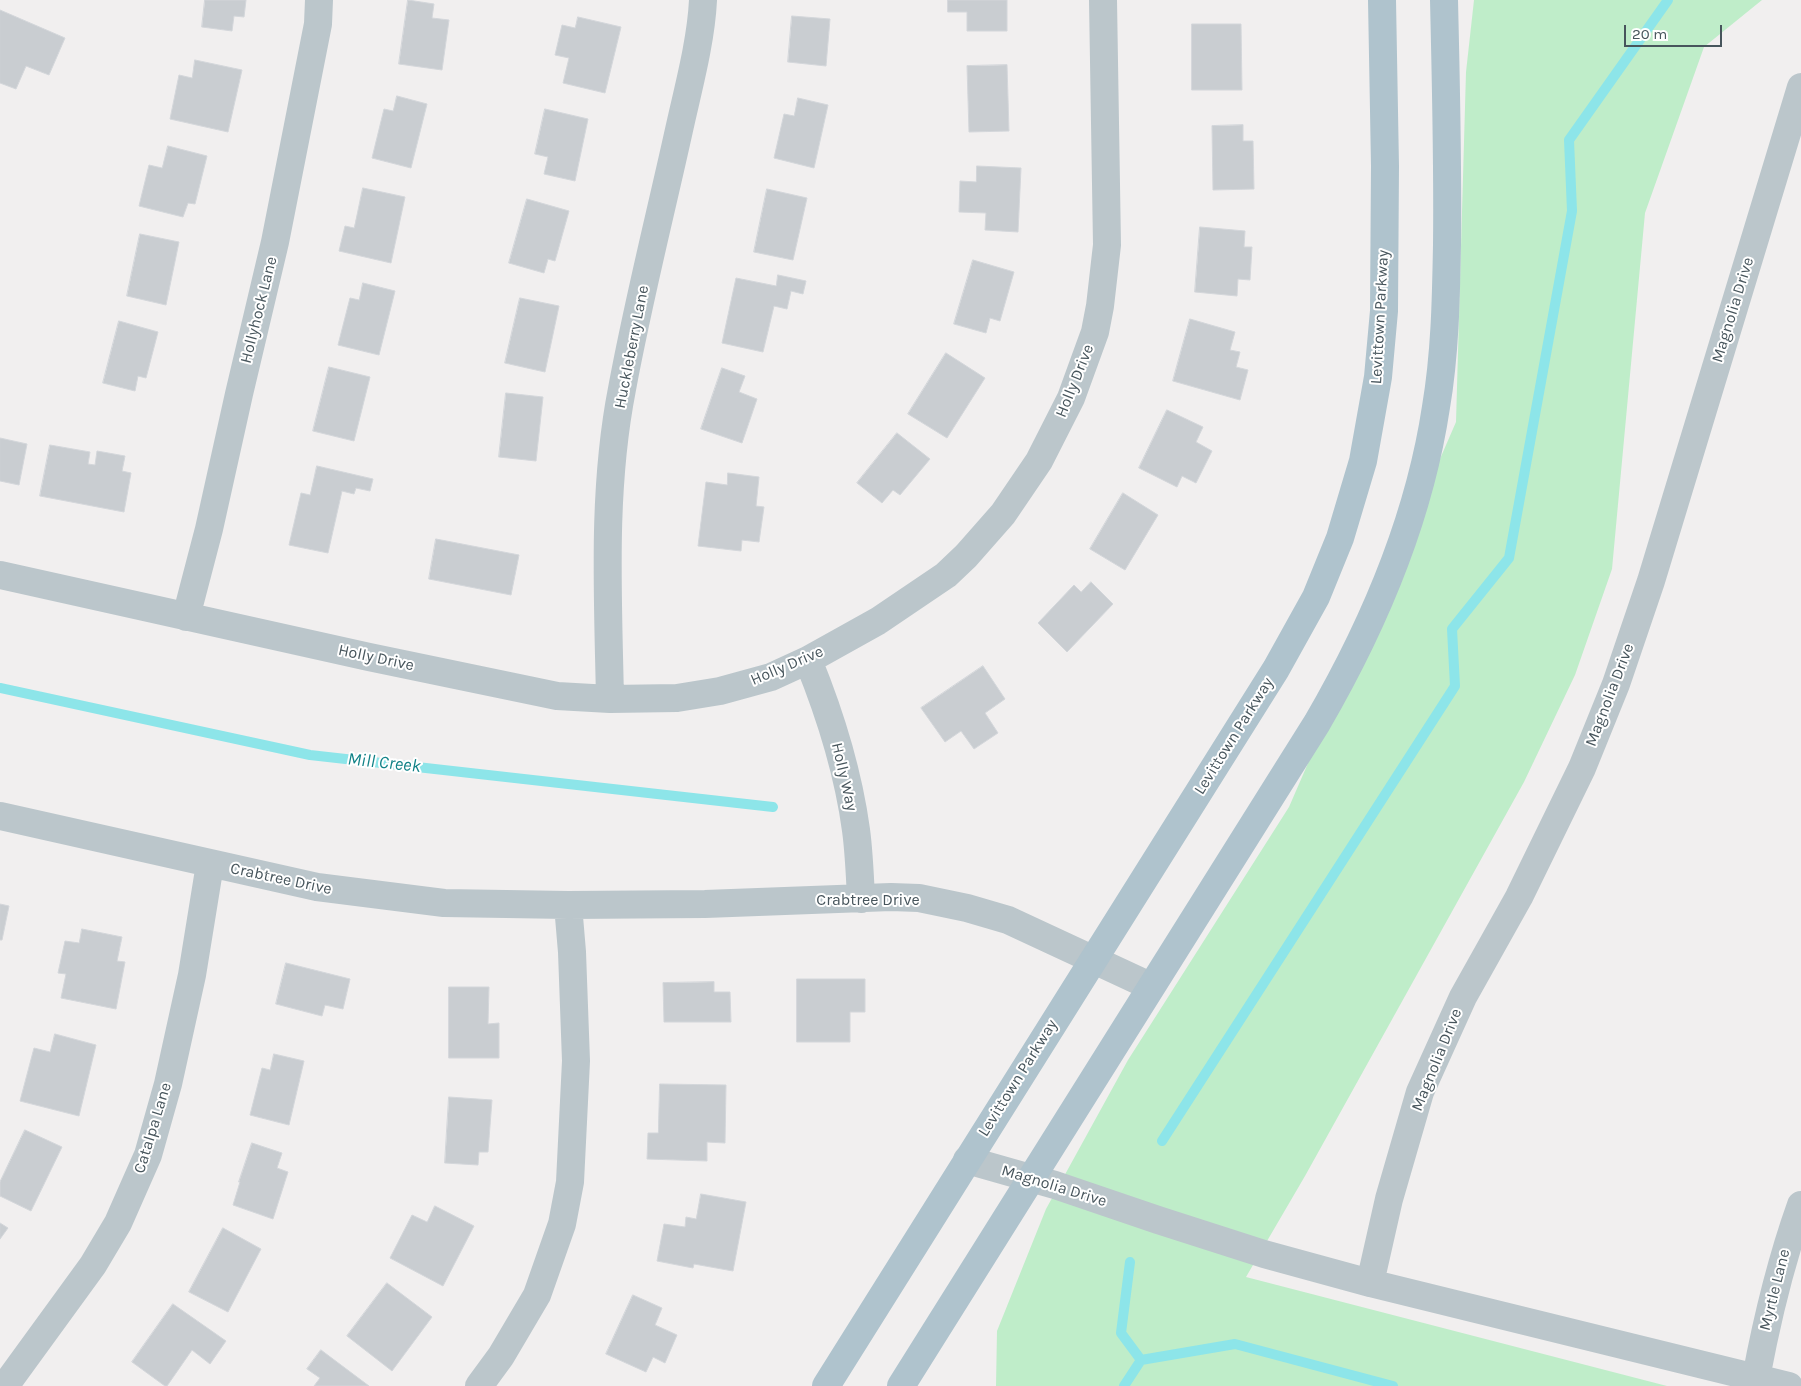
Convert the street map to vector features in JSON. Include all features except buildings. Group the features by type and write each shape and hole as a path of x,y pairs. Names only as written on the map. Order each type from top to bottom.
{"main road":[{"name":"Levittown Parkway","path":"826,1386 1276,669 1316,597 1340,538 1363,461 1378,376 1384,311 1385,166 1382,0"},
{"path":"901,1386 1150,986 1312,731 1338,686 1375,611 1399,553 1416,499 1436,408 1446,320 1448,204 1444,0"}],"street":[{"name":"Hollyhock Lane","path":"186,617 210,529 238,394 275,242 318,24 320,0"},
{"name":"Huckleberry Lane","path":"610,699 608,572 610,477 621,390 688,86 703,0"},
{"name":"Holly Drive","path":"0,576 359,655 557,696 610,699 677,698 720,691 771,677 808,660 878,621 946,575 966,556 1003,514 1039,461 1071,398 1095,332 1107,245 1103,0"},
{"name":"Magnolia Drive","path":"1370,1283 1389,1199 1420,1092 1462,997 1518,898 1582,768 1616,684 1651,581 1801,86"},
{"name":"Holly Way","path":"808,660 822,694 842,759 856,829 862,899"},
{"name":"Crabtree Drive","path":"0,816 317,887 367,895 444,903 568,905 705,904 891,897 919,898 967,908 1008,920 1150,986"},
{"name":"Catalpa Lane","path":"5,1386 93,1265 118,1223 148,1155 168,1084 192,975 210,864"},
{"path":"479,1386 501,1356 537,1295 562,1224 570,1182 576,1061 572,952 568,905"},
{"name":"Magnolia Drive","path":"967,1160 1030,1178 1264,1254 1370,1283 1789,1386"},
{"name":"Myrtle Lane","path":"1756,1378 1766,1327 1786,1246 1801,1205"}],"green space":[{"path":"1474,0 1762,0 1704,47 1645,213 1612,569 1575,675 1524,782 1305,1176 1246,1277 1667,1386 996,1386 997,1331 1046,1209 1128,1060 1289,807 1456,422 1466,72"}],"waterway":[{"path":"1162,1141 1455,686 1452,629 1509,558 1572,211 1569,140 1668,0"},
{"name":"Mill Creek","path":"0,688 310,755 773,807"},
{"path":"1130,1262 1121,1333 1141,1360"},
{"path":"1124,1386 1141,1360 1235,1344 1393,1386"}]}
